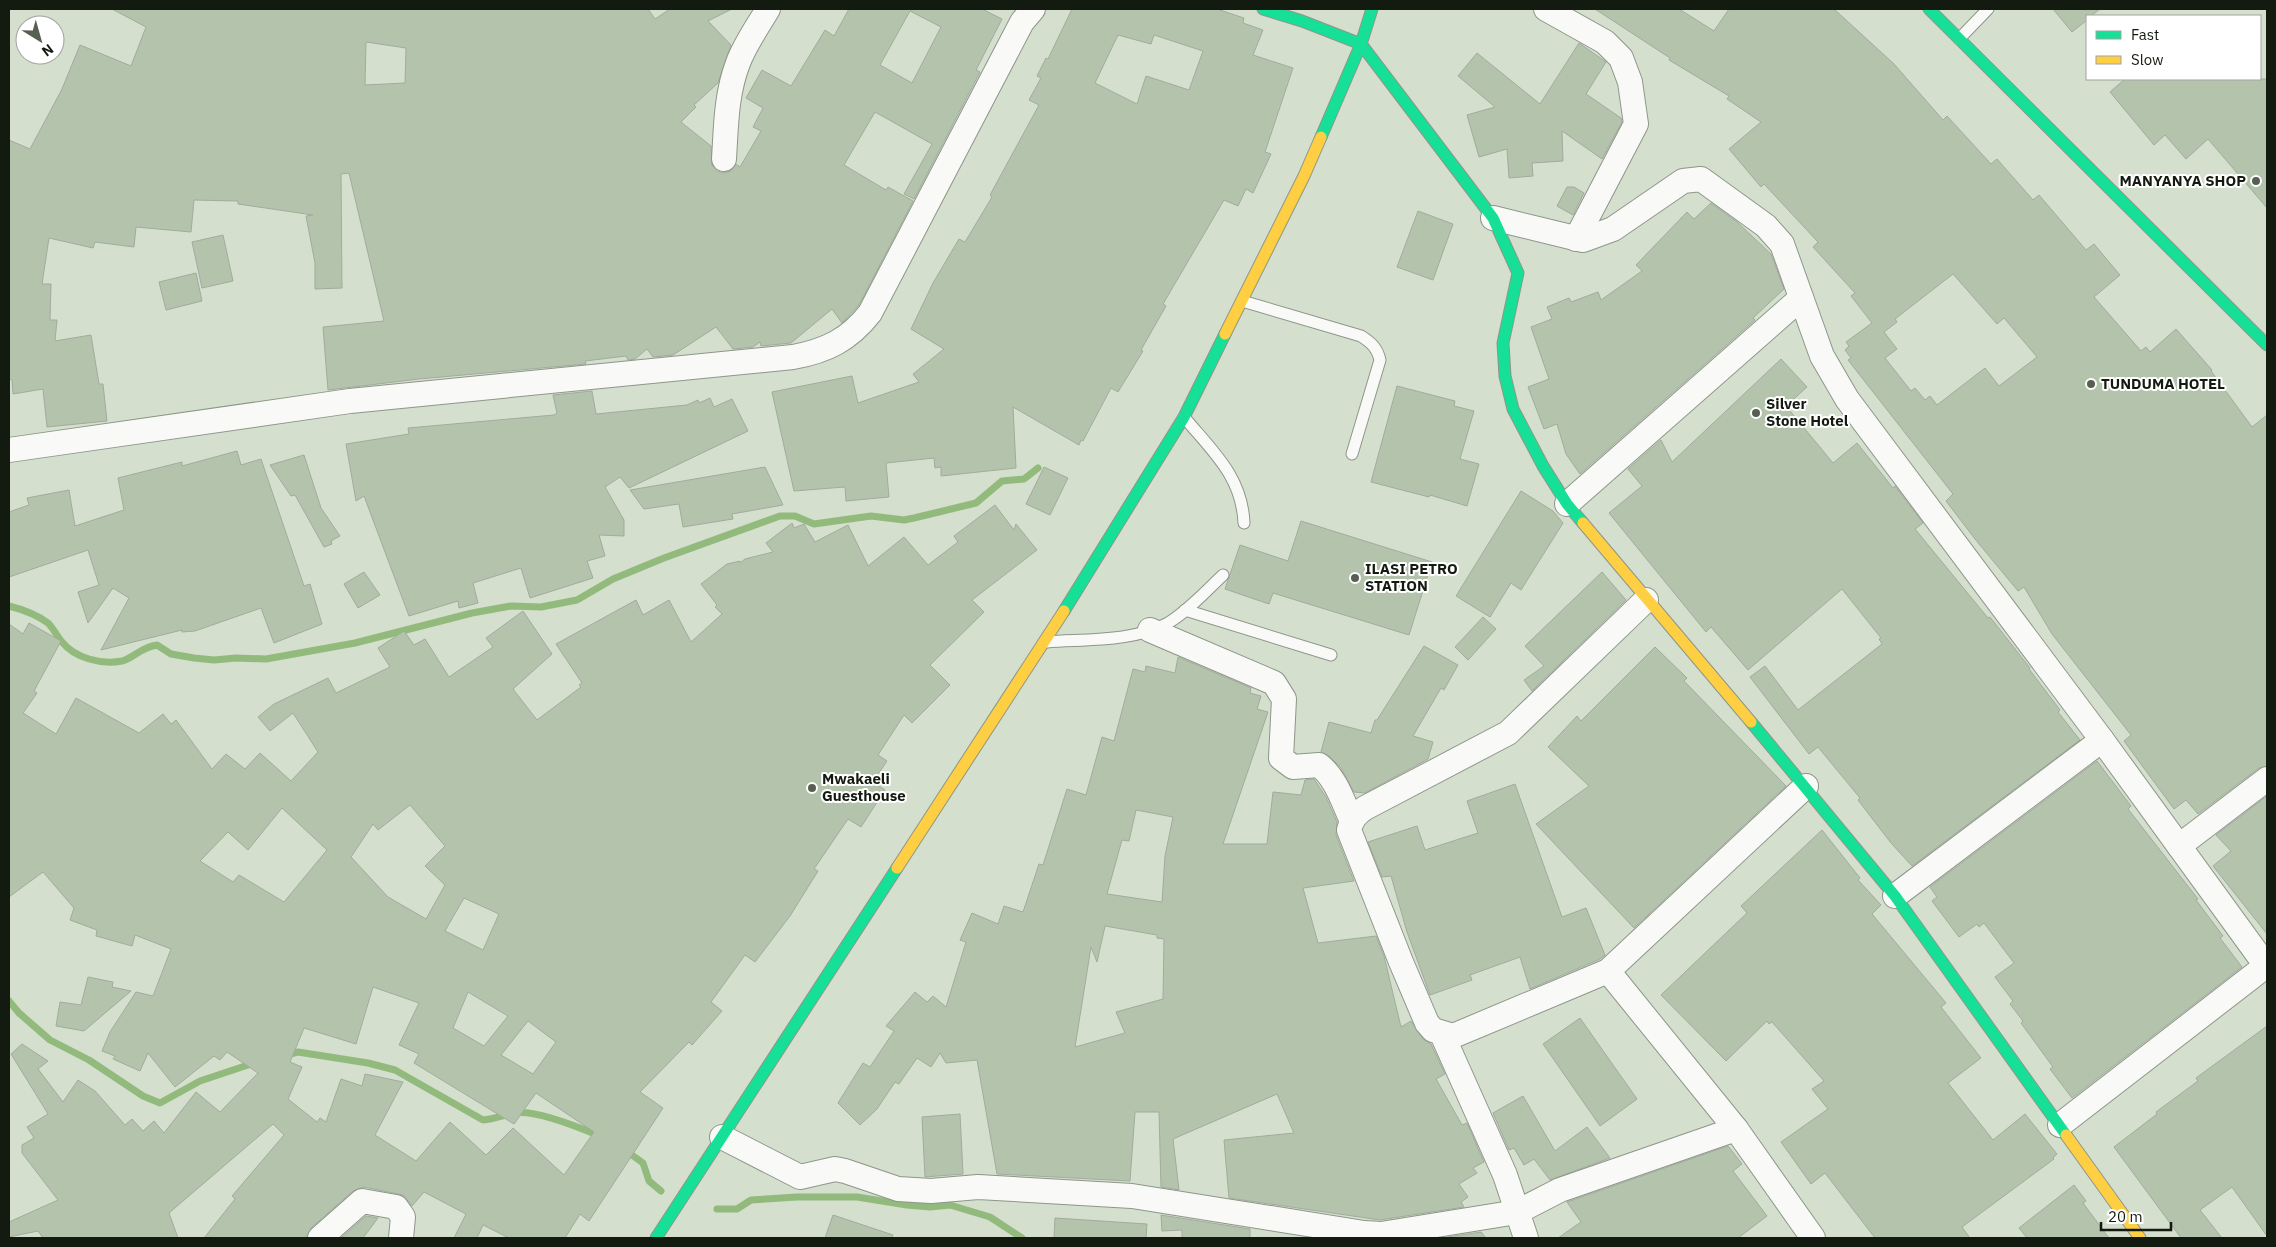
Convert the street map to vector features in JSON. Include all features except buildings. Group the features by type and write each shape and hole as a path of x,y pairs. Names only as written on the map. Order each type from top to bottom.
{"main road":[{"path":"1263,9 1302,21 1361,44 1493,218 1518,273 1503,343 1505,376 1510,400 1543,466 1568,504 1646,600 1806,786 1895,896 2140,1238"},
{"path":"656,1238 1045,642 1184,417 1240,301 1304,176 1361,44 1372,9"},
{"path":"1929,9 2267,345"}],"street":[{"path":"724,159 729,93 733,76 739,61 768,9"},
{"path":"9,450 350,401 793,357 816,353 835,345 859,328 870,313 1022,22 1033,9"},
{"path":"1546,9 1605,42 1621,58 1630,82 1636,124 1576,239"},
{"path":"1493,218 1583,240 1607,232 1683,181 1701,179 1766,226 1782,244 1822,356 1847,399 2102,740 2267,966 2060,1125"},
{"path":"1568,504 1801,298"},
{"path":"1646,600 1508,733 1365,808 1356,814 1352,821 1349,830 1400,962 1427,1023 1442,1034 1453,1036 1608,970 1806,786"},
{"path":"1150,630 1274,683 1284,699 1281,758 1294,767 1319,765 1325,769 1333,781 1352,821"},
{"path":"1895,896 2102,740"},
{"path":"2179,846 2267,779"},
{"path":"1608,970 1736,1129 1813,1238"},
{"path":"1442,1034 1505,1175 1526,1238"},
{"path":"722,1137 800,1177 835,1169 845,1170 898,1189 931,1191 978,1187 1132,1196 1364,1233 1381,1234 1517,1212 1560,1190 1736,1129"},
{"path":"320,1238 362,1201 396,1206 403,1217 401,1238"}],"lane":[{"path":"1960,39 1988,9"},
{"path":"1240,301 1361,336 1371,342 1378,351 1380,360 1352,454"},
{"path":"1184,417 1225,466 1237,486 1243,502 1244,523"},
{"path":"1045,642 1121,636 1150,630 1168,622 1185,610 1223,575"},
{"path":"1185,610 1331,655"}],"waterway":[{"path":"9,606 44,620 67,648 81,656 97,661 122,661 146,648 157,645 171,654 194,658 214,660 236,658 266,659 355,643 472,613 511,606 541,607 577,600 613,579 664,558 780,516 795,516 814,524 871,516 904,520 976,503 1002,481 1024,479 1038,468"},
{"path":"9,1001 19,1013 50,1040 89,1060 143,1096 160,1103 200,1081 254,1063"},
{"path":"286,1055 298,1052 368,1063 395,1070 483,1120 514,1113 533,1114 545,1116 600,1136"},
{"path":"625,1150 643,1163 649,1181 661,1191"},
{"path":"717,1209 737,1209 751,1200 797,1197 857,1197 930,1207 950,1205 990,1217 1022,1238"}],"traffic: fast":[{"path":"1263,9 1302,21 1361,44 1493,218 1518,273 1503,343 1505,376 1513,409 1543,466 1567,504 1583,523"},
{"path":"1321,137 1361,44 1372,9"},
{"path":"1929,9 2267,345"},
{"path":"1064,611 1184,417 1225,334"},
{"path":"1751,722 1895,896 2066,1135"},
{"path":"656,1238 897,868"}],"traffic: slow":[{"path":"1225,334 1304,176 1321,137"},
{"path":"1583,523 1751,722"},
{"path":"897,868 1064,611"},
{"path":"2066,1135 2140,1238"}],"place":[{"name":"MANYANYA SHOP","path":"2256,181"},
{"name":"TUNDUMA HOTEL","path":"2091,384"},
{"name":"Silver Stone Hotel","path":"1756,413"},
{"name":"ILASI PETRO STATION","path":"1355,578"},
{"name":"Mwakaeli Guesthouse","path":"812,788"}]}
